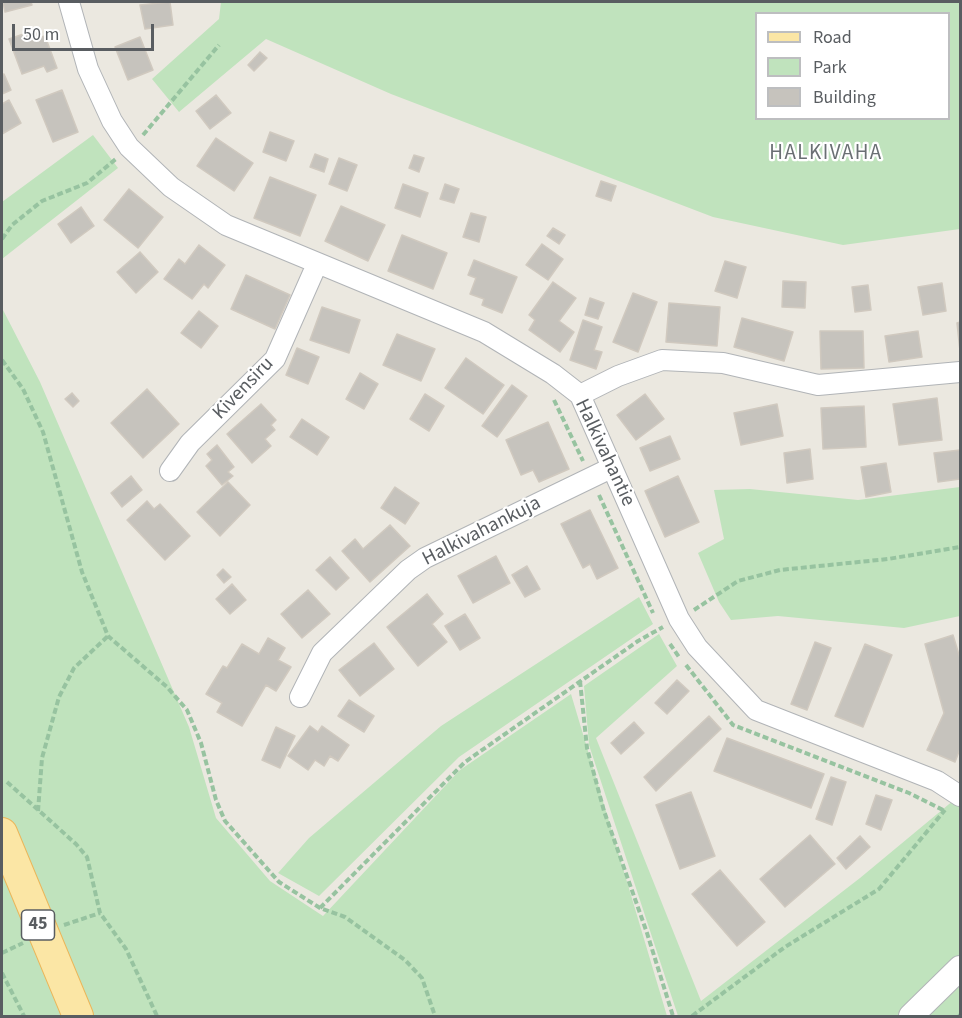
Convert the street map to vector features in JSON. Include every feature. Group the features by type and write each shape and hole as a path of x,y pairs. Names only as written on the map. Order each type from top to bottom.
{"main road":[{"name":"45","path":"2,833 78,1017"}],"street":[{"name":"Halkivahantie","path":"69,2 88,69 112,121 129,147 171,187 226,225 484,332 553,374 580,395 679,619 697,647 756,710 937,781 960,796"},
{"name":"Kivensiru","path":"170,471 190,443 275,359 317,264"},
{"path":"580,395 618,376 662,360 723,363 818,386 960,372"},
{"name":"Halkivahankuja","path":"300,697 322,653 408,570 425,558 611,468"},
{"path":"911,1017 960,968"}],"path":[{"path":"140,138 219,45"},
{"path":"111,151 125,167"},
{"path":"2,239 12,225 42,201 87,183 116,159"},
{"path":"2,360 23,389 43,432 82,572 108,636 167,687 187,710 201,743 216,800 225,821 279,882 320,908 345,917 405,960 422,978 435,1017"},
{"path":"549,395 567,424 660,628 675,652 733,725 909,793 945,811 879,889 785,947 692,1017"},
{"path":"320,908 465,762 580,681 660,628 679,619 738,581 770,573 888,559 960,547"},
{"path":"38,812 42,758 59,697 74,668 108,636"},
{"path":"580,681 587,748 601,801 648,933 673,1017"},
{"path":"7,782 76,844 87,858 100,913 126,948 157,1017"},
{"path":"61,926 100,913"},
{"path":"2,953 26,942"},
{"path":"2,973 24,1017"}],"green space":[{"path":"221,2 960,2 960,229 843,245 713,217 391,94 266,39 179,112 152,79 219,19"},
{"path":"93,135 118,168 2,259 2,202"},
{"path":"2,308 40,382 189,727 216,818 270,881 323,916 460,770 571,694 667,1016 2,1016"},
{"path":"960,487 960,616 904,628 778,616 731,620 719,602 698,553 724,539 714,490 750,489 858,500"},
{"path":"639,597 653,624 459,757 319,896 278,873 309,838 441,726"},
{"path":"659,634 677,666 596,738 701,1001 860,878 960,795 960,1016 678,1016 589,745 584,686"}],"building":[{"path":"3,2 31,2 32,5 5,12"},
{"path":"170,2 173,25 145,29 140,5"},
{"path":"35,30 38,38 45,36 57,68 47,72 44,66 22,74 9,39"},
{"path":"140,37 153,70 128,80 115,47"},
{"path":"260,52 267,58 254,71 248,65"},
{"path":"4,74 11,90 2,94 2,75"},
{"path":"62,90 78,132 53,142 36,100"},
{"path":"216,95 231,113 210,129 196,111"},
{"path":"9,100 21,123 2,134 2,104"},
{"path":"270,132 294,141 286,161 263,152"},
{"path":"216,138 253,163 234,191 197,166"},
{"path":"315,154 328,159 324,172 310,167"},
{"path":"414,155 424,158 419,172 409,168"},
{"path":"339,158 357,165 347,191 329,184"},
{"path":"270,177 316,195 300,236 254,218"},
{"path":"601,181 616,186 611,201 596,196"},
{"path":"403,184 428,193 420,217 395,208"},
{"path":"445,184 459,189 454,203 440,199"},
{"path":"129,189 163,217 138,248 104,220"},
{"path":"341,206 385,225 368,261 325,241"},
{"path":"81,207 94,226 71,243 58,224"},
{"path":"471,213 486,217 479,242 463,237"},
{"path":"553,228 565,235 559,244 547,236"},
{"path":"402,235 447,253 433,289 388,271"},
{"path":"542,244 563,259 548,280 526,265"},
{"path":"199,245 225,265 208,288 204,284 192,299 164,279 179,259 185,264"},
{"path":"140,252 158,272 136,293 117,272"},
{"path":"474,260 517,277 502,313 482,305 484,299 470,294 476,278 468,275"},
{"path":"725,261 746,267 737,298 715,291"},
{"path":"246,275 290,295 275,329 231,309"},
{"path":"783,281 806,282 805,308 782,307"},
{"path":"553,282 576,298 559,321 574,332 560,352 529,330 535,320 529,315"},
{"path":"942,283 946,311 923,315 918,287"},
{"path":"868,285 871,310 855,312 852,287"},
{"path":"633,293 657,302 638,352 613,342"},
{"path":"590,298 604,303 598,319 585,315"},
{"path":"669,303 720,307 717,346 666,342"},
{"path":"322,307 360,320 349,353 310,340"},
{"path":"199,311 218,326 201,348 181,333"},
{"path":"742,318 793,332 784,361 734,347"},
{"path":"583,320 602,327 594,350 602,352 596,369 570,360"},
{"path":"960,322 960,351 957,323"},
{"path":"820,331 863,331 864,368 821,369"},
{"path":"918,331 922,357 889,362 885,336"},
{"path":"397,334 435,349 421,381 383,365"},
{"path":"297,348 319,357 308,384 286,375"},
{"path":"466,358 504,385 483,414 445,388"},
{"path":"360,373 378,384 364,409 346,399"},
{"path":"512,385 527,396 497,437 482,426"},
{"path":"147,389 179,424 143,458 111,423"},
{"path":"72,393 79,401 73,407 65,399"},
{"path":"425,394 444,406 429,431 410,419"},
{"path":"645,394 664,419 636,440 617,415"},
{"path":"937,398 942,440 899,445 893,404"},
{"path":"261,404 276,420 271,425 275,430 265,439 271,446 252,463 227,434"},
{"path":"777,404 783,436 741,445 734,413"},
{"path":"864,406 866,447 823,449 821,408"},
{"path":"302,419 329,437 317,455 290,437"},
{"path":"548,422 569,469 539,482 533,470 521,475 506,440"},
{"path":"670,436 680,459 650,471 640,448"},
{"path":"217,445 234,467 228,472 233,476 222,485 206,466 212,460 207,454"},
{"path":"810,449 813,479 787,483 784,453"},
{"path":"960,450 960,479 938,482 934,453"},
{"path":"886,463 891,492 866,497 861,467"},
{"path":"131,476 142,490 122,507 111,493"},
{"path":"678,476 699,522 665,537 645,491"},
{"path":"228,482 250,505 220,536 197,512"},
{"path":"395,487 419,503 405,524 381,508"},
{"path":"147,501 154,509 160,504 190,536 165,560 127,520"},
{"path":"590,510 618,568 597,579 590,564 583,568 561,524"},
{"path":"390,525 410,546 370,582 342,551 355,539 363,549"},
{"path":"496,556 510,583 473,603 458,576"},
{"path":"330,557 349,578 336,590 316,570"},
{"path":"527,566 540,589 525,597 512,575"},
{"path":"223,569 231,577 224,583 217,575"},
{"path":"232,584 246,600 230,614 216,599"},
{"path":"308,590 330,614 302,638 281,614"},
{"path":"427,594 443,614 432,624 447,642 418,666 387,627"},
{"path":"465,614 480,638 460,650 445,626"},
{"path":"953,635 960,658 960,749 955,762 927,750 944,713 925,644"},
{"path":"268,638 285,648 278,660 291,667 276,691 266,685 242,726 217,712 222,703 206,694 223,666 227,668 242,644 259,654"},
{"path":"815,642 831,648 807,710 791,704"},
{"path":"374,643 394,669 360,696 339,670"},
{"path":"865,644 892,655 863,727 835,716"},
{"path":"677,680 689,691 667,714 655,703"},
{"path":"349,700 374,716 364,732 338,716"},
{"path":"709,716 721,729 656,791 644,777"},
{"path":"634,722 644,733 621,754 611,743"},
{"path":"310,726 318,732 322,726 349,745 338,761 330,756 324,766 315,760 308,770 288,756"},
{"path":"276,727 295,736 280,768 262,760"},
{"path":"727,738 824,774 811,808 714,771"},
{"path":"831,777 846,782 832,825 816,819"},
{"path":"691,792 715,856 680,869 656,805"},
{"path":"876,795 892,800 881,830 866,824"},
{"path":"810,835 835,864 785,907 760,879"},
{"path":"860,836 870,847 846,869 837,858"},
{"path":"720,870 765,922 737,946 692,894"}],"district":[{"name":"HALKIVAHA","path":"826,154"}]}
